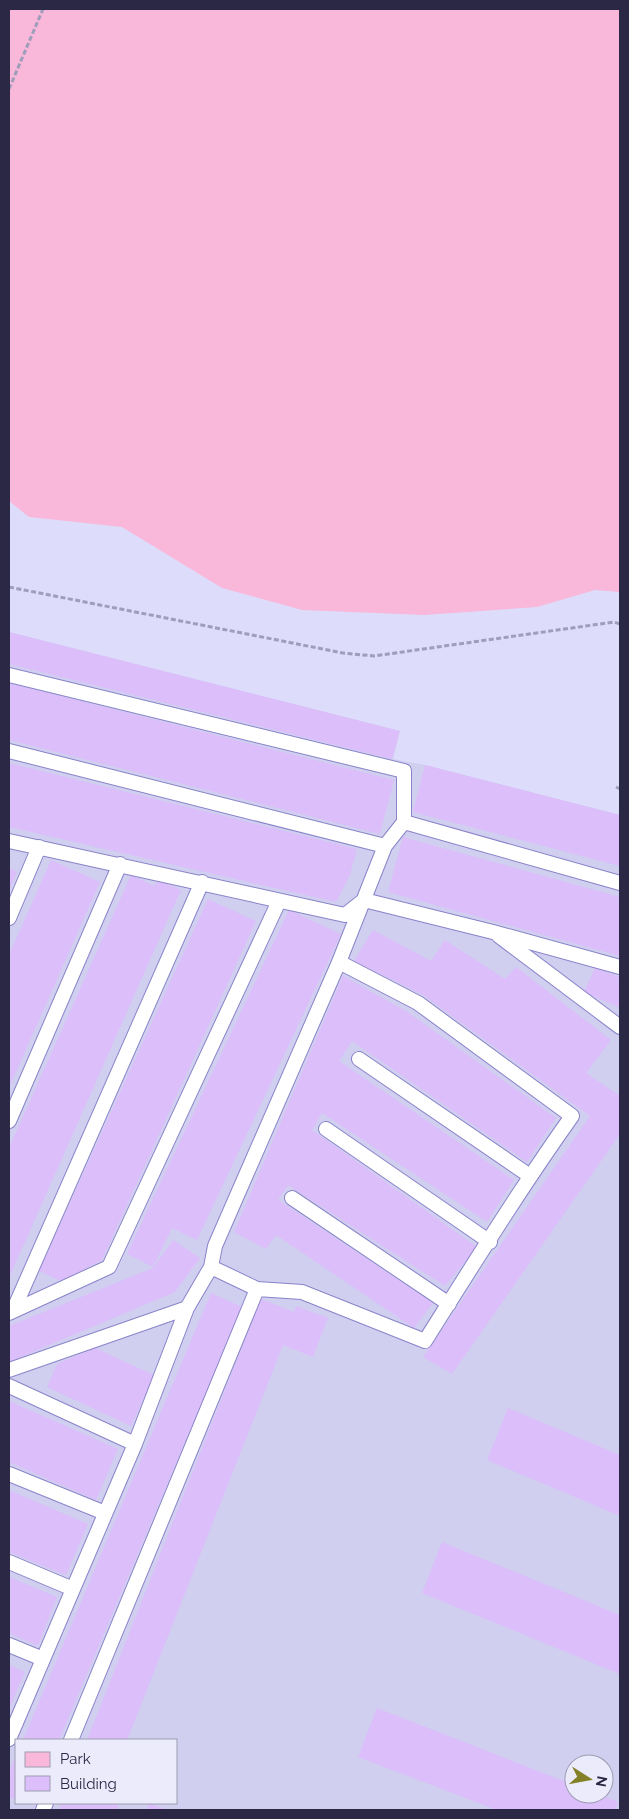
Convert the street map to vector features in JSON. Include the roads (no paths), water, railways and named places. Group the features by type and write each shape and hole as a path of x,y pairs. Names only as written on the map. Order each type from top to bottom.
{"lane":[{"path":"9,675 404,771 404,822 386,846 339,962 216,1246 211,1267 187,1308 134,1444 10,1735"},
{"path":"9,750 386,846"},
{"path":"404,822 620,883"},
{"path":"9,841 345,915 364,900"},
{"path":"9,918 39,847"},
{"path":"9,1121 120,864"},
{"path":"11,1312 202,882"},
{"path":"364,900 620,967"},
{"path":"11,1312 109,1267 279,901"},
{"path":"492,932 620,1027"},
{"path":"211,1267 257,1289 302,1292 425,1341 490,1242 530,1176 572,1116 418,1003 339,962"},
{"path":"359,1059 530,1176"},
{"path":"326,1129 490,1242"},
{"path":"292,1198 449,1304"},
{"path":"71,1739 257,1289"},
{"path":"9,1370 187,1308"},
{"path":"9,1386 134,1444"},
{"path":"9,1474 105,1513"},
{"path":"9,1562 73,1589"},
{"path":"9,1645 43,1659"}]}
